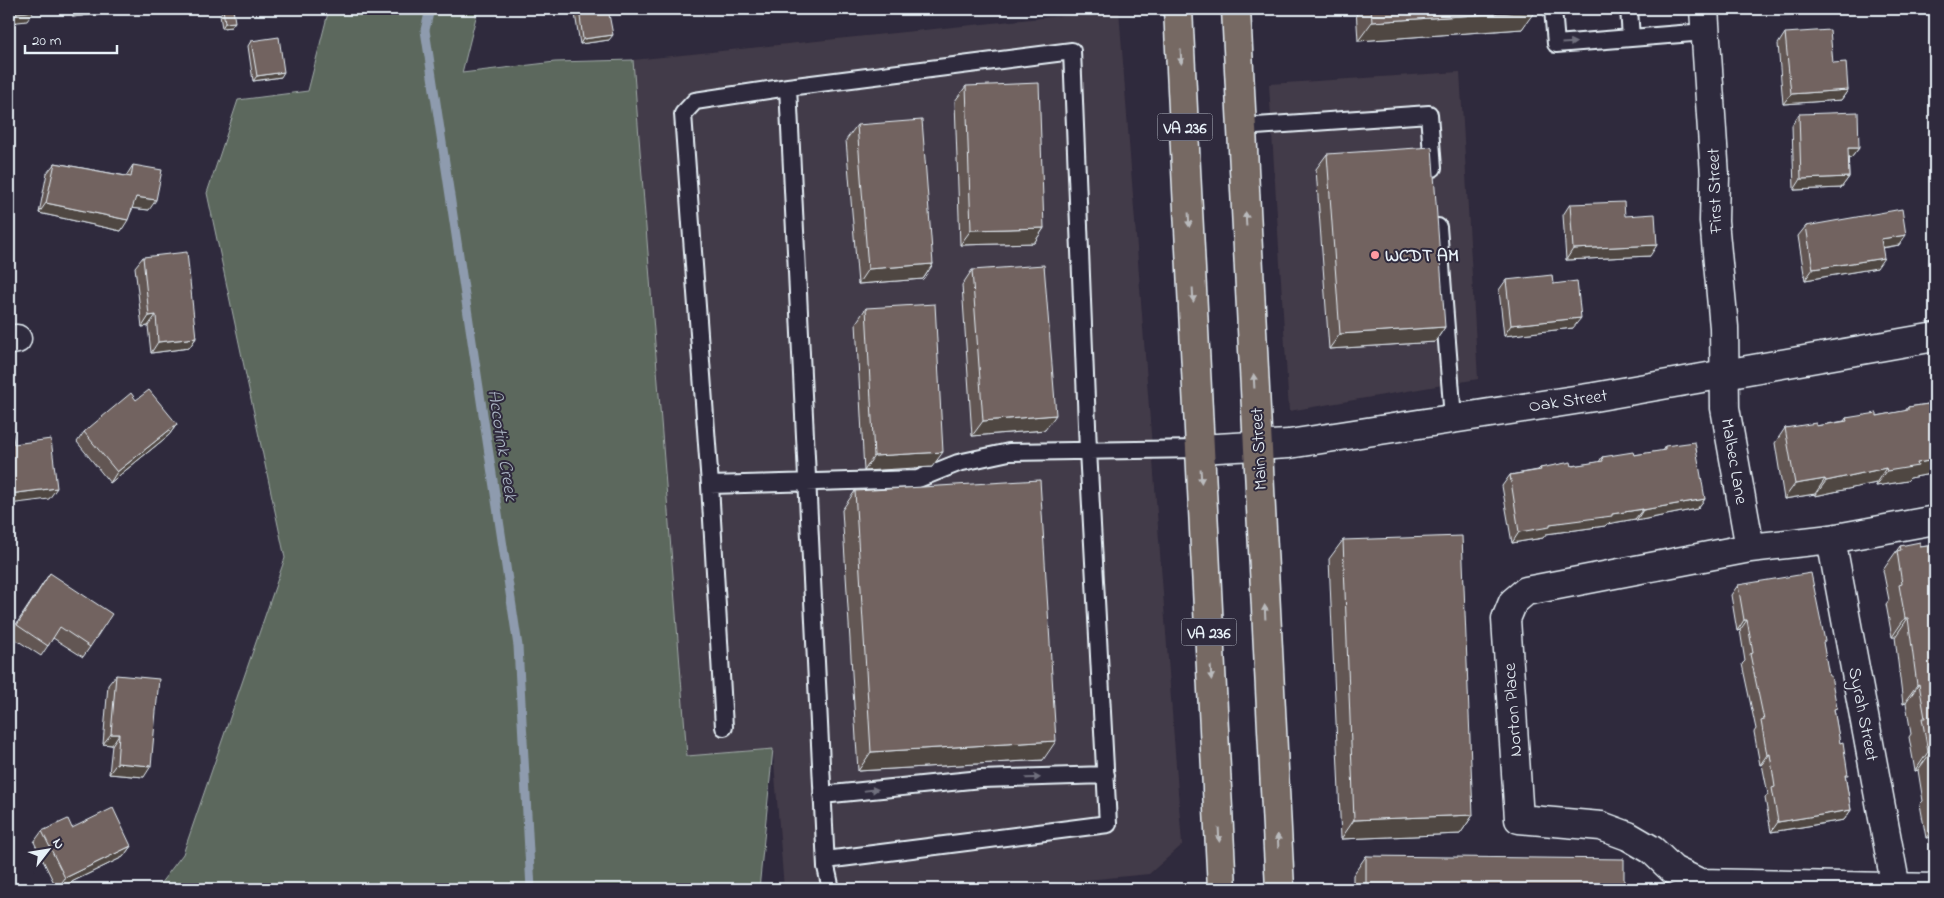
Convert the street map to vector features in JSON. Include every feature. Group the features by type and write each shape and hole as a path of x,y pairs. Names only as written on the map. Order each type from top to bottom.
{"main road":[{"name":"VA 236","path":"1178,9 1222,889"},
{"name":"Main Street","path":"1236,9 1280,889"}],"street":[{"name":"First Street","path":"1704,20 1714,176 1714,221 1724,327 1725,374"},
{"name":"Oak Street","path":"1199,449 1289,444 1594,397 1935,337"},
{"name":"Malbec Lane","path":"1725,374 1725,408 1750,548"},
{"name":"Norton Place","path":"1935,520 1831,540 1750,548 1526,590 1513,602 1506,619 1519,819 1601,826 1628,836 1652,850 1673,870 1700,883 1935,888"},
{"name":"Syrah Street","path":"1831,540 1896,888"}],"lane":[{"path":"1553,9 1556,44 1631,38 1704,20"},
{"path":"1629,9 1631,38"},
{"path":"724,727 710,485 683,114 695,101 788,87 1072,51 1088,450 1108,824 826,860"},
{"path":"788,87 822,795 826,860 831,889"},
{"path":"1241,127 1429,114 1434,182"},
{"path":"1436,212 1453,418"},
{"path":"710,485 918,479 958,463 1009,452 1199,449"},
{"path":"822,795 981,779 1106,775"}],"shaded area":[{"path":"1119,10 1182,845 1149,874 992,889 784,889 773,749 687,757 633,60"},
{"path":"1460,72 1478,379 1289,411 1269,84"}],"green space":[{"path":"329,9 478,9 462,73 555,62 633,60 687,756 773,749 759,889 149,889 160,884 183,854 285,558 207,193 238,100 308,91"}],"building":[{"path":"9,9 34,9 34,11 9,14"},
{"path":"223,9 233,9 235,22 225,23"},
{"path":"579,9 608,9 613,35 583,39"},
{"path":"1371,9 1535,9 1535,11 1372,22"},
{"path":"1830,30 1833,63 1846,62 1848,90 1791,94 1785,33"},
{"path":"279,37 284,72 257,76 251,41"},
{"path":"1039,83 1044,228 971,230 966,86"},
{"path":"1858,112 1859,148 1848,148 1849,177 1801,179 1799,114"},
{"path":"922,120 933,264 868,269 857,125"},
{"name":"WCDT AM","path":"1432,147 1445,327 1340,334 1327,154"},
{"path":"55,163 131,177 133,165 162,170 156,200 136,197 128,220 46,203"},
{"path":"1624,202 1625,216 1655,214 1657,245 1573,249 1570,204"},
{"path":"1902,209 1906,235 1881,239 1884,258 1813,269 1806,226"},
{"path":"187,252 196,338 158,342 156,315 149,316 143,257"},
{"path":"1044,265 1056,415 983,421 972,270"},
{"path":"1552,275 1553,284 1577,281 1581,318 1511,325 1506,280"},
{"path":"935,304 943,452 874,456 866,308"},
{"path":"149,390 177,424 117,472 84,432 131,393 136,400"},
{"path":"1935,403 1935,460 1917,463 1918,466 1887,471 1886,468 1826,481 1825,479 1795,484 1785,428 1847,421 1846,418 1877,413 1877,416 1908,410 1908,407"},
{"path":"12,431 14,444 51,439 57,488 9,494 9,432"},
{"path":"1695,442 1705,499 1612,514 1612,516 1550,524 1550,527 1519,532 1510,475 1541,470 1540,468 1571,462 1572,466 1603,461 1602,457 1633,452 1634,455 1665,450 1665,446"},
{"path":"1040,480 1056,741 871,752 855,491"},
{"path":"1462,536 1473,815 1354,820 1343,540"},
{"path":"1920,542 1920,547 1935,545 1935,778 1931,752 1928,752 1922,718 1925,718 1919,684 1917,685 1908,618 1905,618 1899,585 1902,584 1897,551 1901,550 1900,546"},
{"path":"50,573 112,614 90,647 60,627 48,646 17,625"},
{"path":"1811,573 1825,641 1823,642 1829,676 1831,676 1837,708 1834,709 1840,743 1843,742 1848,775 1845,775 1851,810 1778,822 1772,788 1775,787 1770,754 1767,755 1761,721 1764,720 1750,654 1753,653 1747,620 1744,620 1738,585"},
{"path":"116,675 159,679 151,766 117,763 119,734 111,734"},
{"path":"113,808 131,846 65,878 42,831 68,819 72,828"},
{"path":"1366,856 1624,859 1624,889 1366,889"},
{"path":"9,875 15,887 11,889 9,889"}],"waterway":[{"name":"Accotink Creek","path":"430,9 425,30 518,646 531,889"}],"place":[{"name":"WCDT AM","path":"1375,255"}]}
